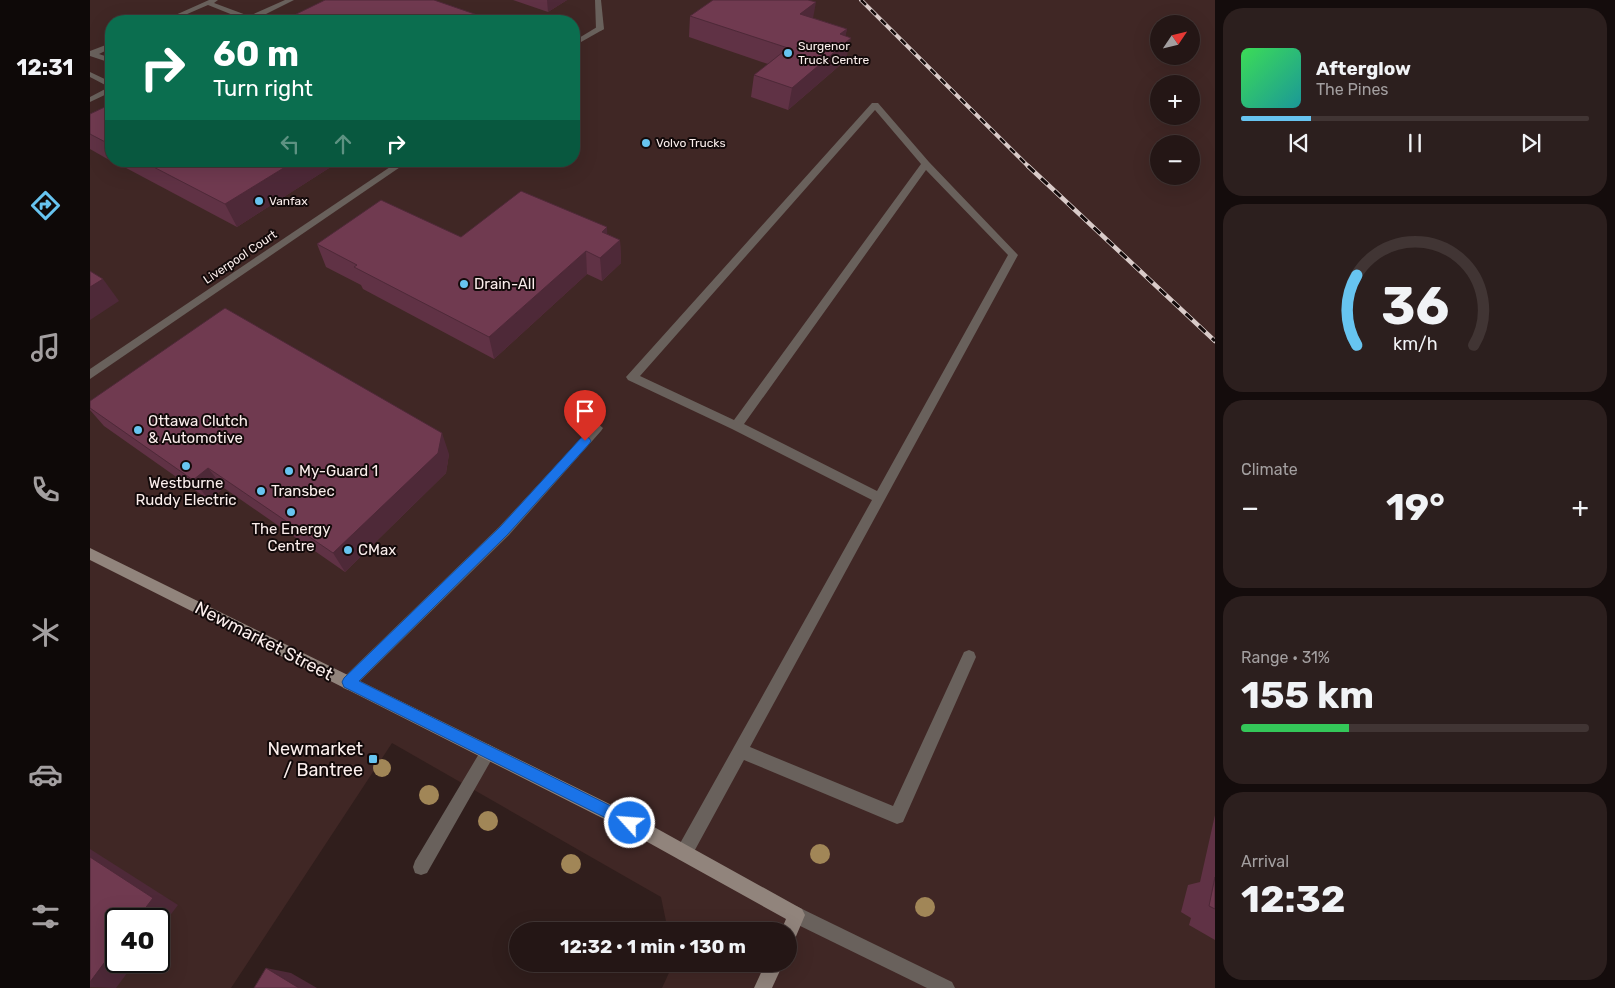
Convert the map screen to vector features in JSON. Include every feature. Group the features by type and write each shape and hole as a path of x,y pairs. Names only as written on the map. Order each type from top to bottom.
{"street":[{"path":"257,15 291,0"},
{"path":"580,41 600,29 598,0"},
{"path":"180,15 211,1 237,15"},
{"path":"91,53 105,47"},
{"path":"91,53 105,59"},
{"path":"90,74 105,82"},
{"path":"90,100 105,92"},
{"path":"684,853 741,751 1014,255 926,164 875,105 632,377 736,426 880,498"},
{"path":"736,426 926,164"},
{"name":"Liverpool Court","path":"90,375 395,167"},
{"path":"348,682 504,531 597,428"},
{"name":"Newmarket Street","path":"90,554 630,823 796,916 946,988"},
{"path":"741,751 897,816 969,657"},
{"path":"421,867 488,752"},
{"path":"793,922 796,916"},
{"path":"763,988 770,972"}],"shaded area":[{"path":"90,0 1215,0 1215,988 662,988 669,972 797,972 797,922 666,922 661,897 392,743 231,988 90,988"}],"building":[{"path":"325,0 434,0 478,15 294,15"},
{"path":"713,0 808,0 816,2 800,14 847,29 840,34 851,38 792,88 754,75 788,48 690,16"},
{"path":"105,107 105,142 90,134 90,114"},
{"path":"154,167 285,167 225,204"},
{"name":"Drain-All","path":"521,191 607,227 602,232 620,240 600,258 586,251 489,337 354,267 357,265 317,244 381,200 461,237"},
{"path":"90,271 103,279 90,287"},
{"path":"225,308 442,433 438,453 333,553 208,468 193,480 90,408 90,401"},
{"path":"90,857 153,898 145,908 105,908 105,962 90,982"},
{"path":"1215,877 1215,909 1209,906"},
{"path":"266,968 299,988 254,988"}],"railway":[{"path":"861,0 1029,167"},
{"path":"1028,166 1215,341"}],"place":[{"name":"Surgenor Truck Centre","path":"788,53"},
{"name":"Volvo Trucks","path":"646,143"},
{"name":"Vanfax","path":"259,201"},
{"name":"Drain-All","path":"464,284"},
{"name":"Ottawa Clutch & Automotive","path":"138,430"},
{"name":"Westburne Ruddy Electric","path":"186,466"},
{"name":"My-Guard 1","path":"289,471"},
{"name":"Transbec","path":"261,491"},
{"name":"The Energy Centre","path":"291,512"},
{"name":"CMax","path":"348,550"},
{"name":"Newmarket / Bantree","path":"373,759"}],"route":[{"path":"585,441 504,531 348,682 630,823"}]}
